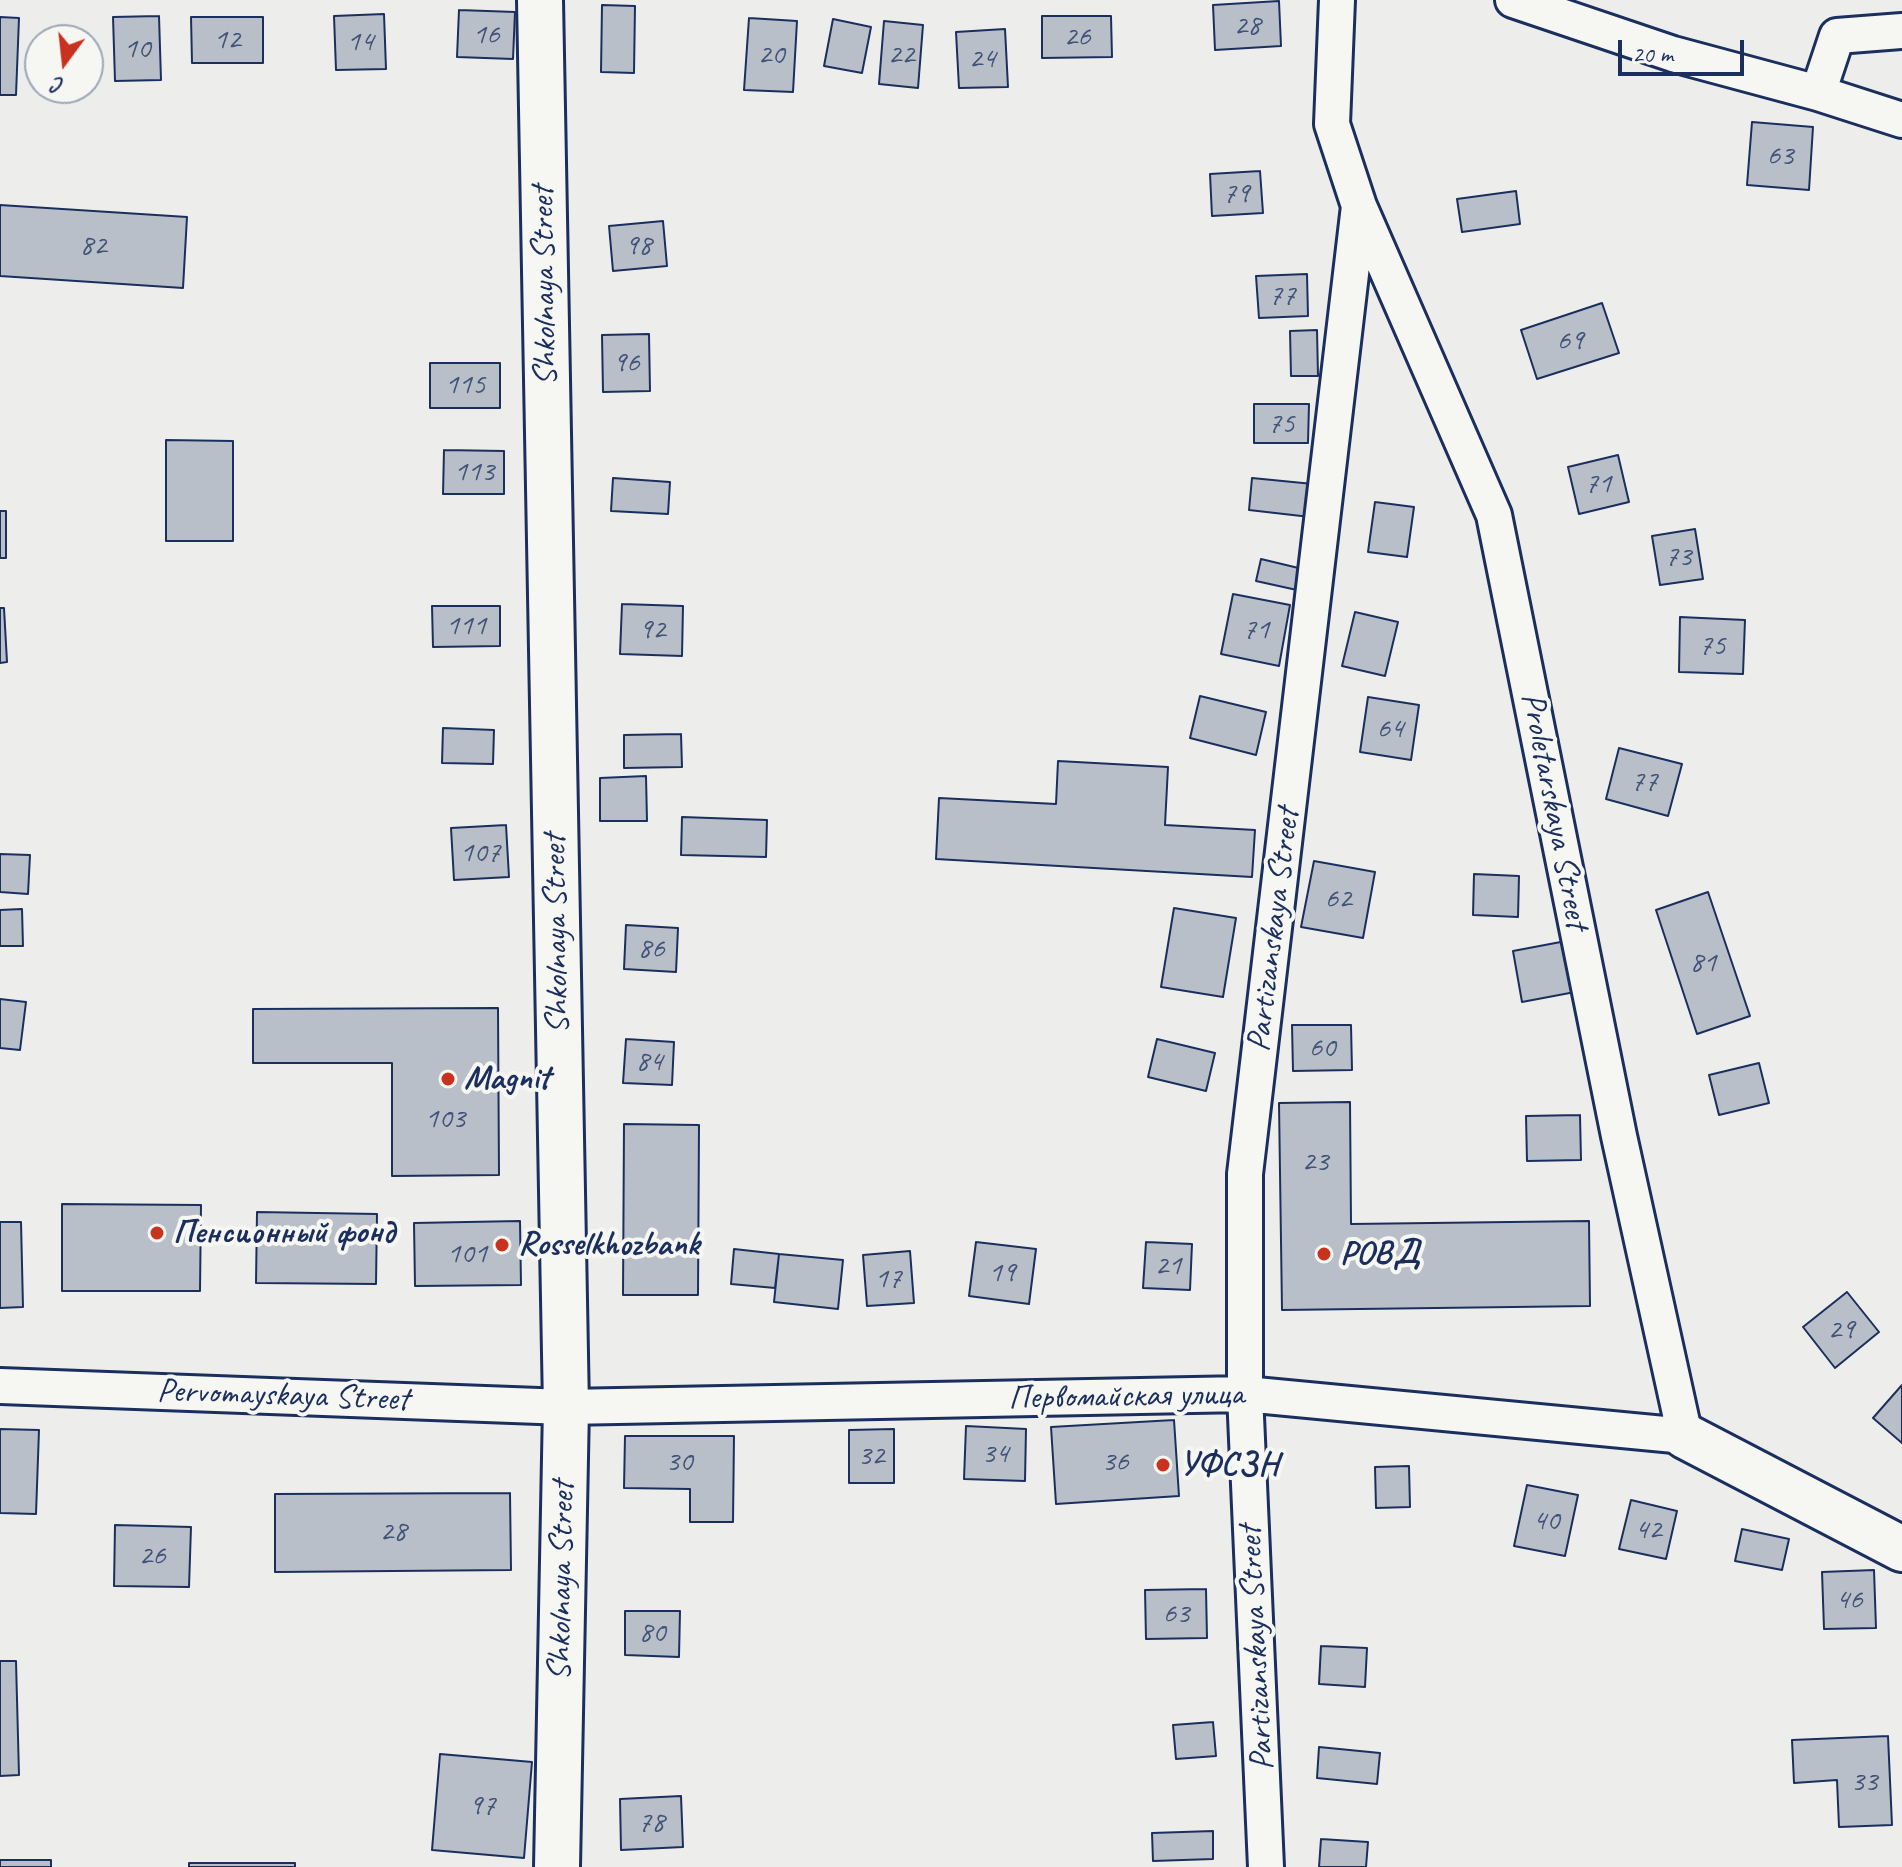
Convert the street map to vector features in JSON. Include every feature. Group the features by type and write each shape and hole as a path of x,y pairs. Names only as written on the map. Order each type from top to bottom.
{"street":[{"name":"Shkolnaya Street","path":"540,0 566,1407 557,1867"},
{"name":"Partizanskaya Street","path":"1266,1867 1245,1394 1245,1174 1359,206 1332,124 1337,0"},
{"path":"1513,0 1673,54 1818,93 1902,120"},
{"path":"1818,93 1837,36 1902,31"},
{"name":"Proletarskaya Street","path":"1359,206 1494,515 1619,1136 1685,1436"},
{"name":"Pervomayskaya Street","path":"0,1386 566,1407"},
{"name":"Первомайская улица","path":"566,1407 1245,1394 1685,1436"},
{"path":"1685,1436 1902,1549"}],"building":[{"path":"1279,1 1281,46 1215,50 1213,5"},
{"path":"602,5 635,6 634,73 601,72"},
{"path":"459,10 515,12 513,59 457,57"},
{"path":"384,14 386,69 336,70 334,16"},
{"path":"159,16 161,80 115,81 113,17"},
{"path":"1042,16 1111,16 1112,57 1042,58"},
{"path":"0,17 19,18 16,95 0,95"},
{"path":"191,17 263,17 263,63 192,63"},
{"path":"749,18 797,21 793,92 744,90"},
{"path":"833,19 871,27 862,73 824,66"},
{"path":"884,21 923,25 918,88 879,84"},
{"path":"1005,29 1008,87 959,88 956,32"},
{"path":"1752,122 1813,127 1809,190 1747,185"},
{"path":"1260,171 1263,213 1212,216 1210,174"},
{"path":"1516,191 1520,224 1462,232 1457,199"},
{"path":"0,205 187,217 183,288 0,276"},
{"path":"663,221 667,266 613,271 609,226"},
{"path":"1307,274 1308,316 1259,318 1256,276"},
{"path":"1602,303 1619,353 1537,379 1521,330"},
{"path":"1317,330 1318,376 1291,376 1290,331"},
{"path":"649,334 650,391 603,392 602,335"},
{"path":"430,363 500,363 500,408 430,408"},
{"path":"1254,404 1309,404 1308,443 1254,443"},
{"path":"166,440 233,441 233,541 166,541"},
{"path":"444,450 504,451 504,494 443,494"},
{"path":"1618,455 1629,502 1579,514 1568,467"},
{"path":"613,478 670,482 668,514 611,511"},
{"path":"1252,478 1313,484 1310,517 1249,510"},
{"path":"1375,502 1414,507 1407,557 1368,552"},
{"path":"0,511 6,511 6,558 0,558"},
{"path":"1695,529 1703,579 1660,585 1652,536"},
{"path":"1261,559 1311,571 1306,592 1256,581"},
{"path":"1233,594 1290,605 1279,666 1221,654"},
{"path":"622,604 683,606 682,656 620,654"},
{"path":"432,606 500,606 500,646 433,647"},
{"path":"0,608 4,608 7,662 0,663"},
{"path":"1355,612 1398,622 1385,676 1342,666"},
{"path":"1680,617 1745,620 1743,674 1679,672"},
{"path":"1200,696 1266,712 1256,755 1190,738"},
{"path":"1368,697 1419,705 1411,760 1360,752"},
{"path":"443,728 494,730 493,764 442,763"},
{"path":"681,734 682,767 624,768 624,735"},
{"path":"1619,748 1682,764 1668,816 1606,799"},
{"path":"1058,761 1168,767 1165,825 1255,830 1252,877 936,859 939,798 1056,804"},
{"path":"646,776 647,821 600,821 600,778"},
{"path":"682,817 767,820 766,857 681,855"},
{"path":"506,825 509,877 454,880 451,828"},
{"path":"0,854 30,855 28,894 0,892"},
{"path":"1314,861 1375,872 1363,938 1301,927"},
{"path":"1474,874 1519,876 1518,917 1473,915"},
{"path":"1708,892 1750,1016 1697,1034 1656,910"},
{"path":"1174,908 1236,918 1223,997 1161,987"},
{"path":"22,909 23,946 0,946 0,910"},
{"path":"626,925 678,928 676,972 624,969"},
{"path":"1566,941 1575,992 1522,1002 1513,951"},
{"path":"0,999 26,1002 20,1050 0,1048"},
{"path":"498,1008 499,1175 392,1176 392,1063 253,1063 253,1009"},
{"path":"1292,1025 1351,1025 1352,1070 1293,1071"},
{"path":"626,1039 674,1042 672,1085 623,1083"},
{"path":"1157,1039 1215,1053 1206,1091 1148,1077"},
{"path":"1759,1063 1769,1103 1719,1115 1709,1075"},
{"path":"1350,1102 1351,1224 1589,1221 1590,1306 1282,1310 1279,1103"},
{"path":"1580,1115 1581,1160 1527,1161 1526,1116"},
{"path":"624,1124 699,1125 698,1295 623,1295"},
{"path":"62,1204 201,1205 200,1291 62,1291"},
{"path":"257,1212 377,1214 376,1284 256,1283"},
{"path":"520,1221 521,1285 415,1286 414,1223"},
{"path":"0,1222 21,1222 23,1307 0,1308"},
{"path":"976,1242 1036,1249 1029,1304 969,1296"},
{"path":"1146,1242 1192,1244 1190,1290 1143,1288"},
{"path":"734,1249 779,1254 775,1288 731,1284"},
{"path":"910,1251 914,1303 867,1306 863,1255"},
{"path":"779,1254 843,1260 838,1309 774,1302"},
{"path":"1847,1292 1879,1332 1835,1368 1803,1327"},
{"path":"1902,1385 1902,1443 1873,1418"},
{"path":"1174,1420 1179,1496 1056,1504 1051,1427"},
{"path":"966,1426 1026,1429 1025,1481 964,1479"},
{"path":"0,1429 39,1430 36,1514 0,1513"},
{"path":"894,1429 894,1483 849,1483 849,1430"},
{"path":"625,1436 734,1436 733,1522 690,1522 690,1489 624,1488"},
{"path":"1409,1466 1410,1507 1376,1508 1375,1467"},
{"path":"1527,1485 1578,1495 1565,1556 1514,1546"},
{"path":"510,1493 511,1570 275,1572 275,1494"},
{"path":"1631,1500 1677,1511 1666,1559 1619,1549"},
{"path":"115,1525 191,1527 189,1587 114,1586"},
{"path":"1742,1529 1789,1539 1782,1570 1735,1561"},
{"path":"1874,1570 1876,1628 1824,1629 1822,1572"},
{"path":"1206,1589 1207,1638 1146,1639 1145,1590"},
{"path":"625,1611 680,1611 679,1657 625,1655"},
{"path":"1321,1646 1367,1648 1365,1687 1319,1684"},
{"path":"0,1661 16,1661 19,1775 0,1776"},
{"path":"1213,1722 1216,1756 1176,1759 1173,1725"},
{"path":"1888,1736 1892,1825 1839,1827 1837,1780 1794,1783 1792,1740"},
{"path":"1319,1747 1380,1753 1377,1784 1317,1778"},
{"path":"440,1754 532,1762 524,1858 432,1850"},
{"path":"681,1796 683,1847 621,1850 620,1799"},
{"path":"1213,1831 1213,1859 1153,1861 1152,1833"},
{"path":"1321,1839 1368,1842 1366,1867 1319,1867"},
{"path":"0,1860 51,1860 51,1867 0,1867"},
{"path":"189,1863 295,1863 295,1867 189,1867"}],"place":[{"name":"Magnit","path":"448,1079"},
{"name":"Пенсионный фонд","path":"157,1233"},
{"name":"Rosselkhozbank","path":"502,1245"},
{"name":"РОВД","path":"1324,1254"},
{"name":"УФСЗН","path":"1163,1465"}]}
